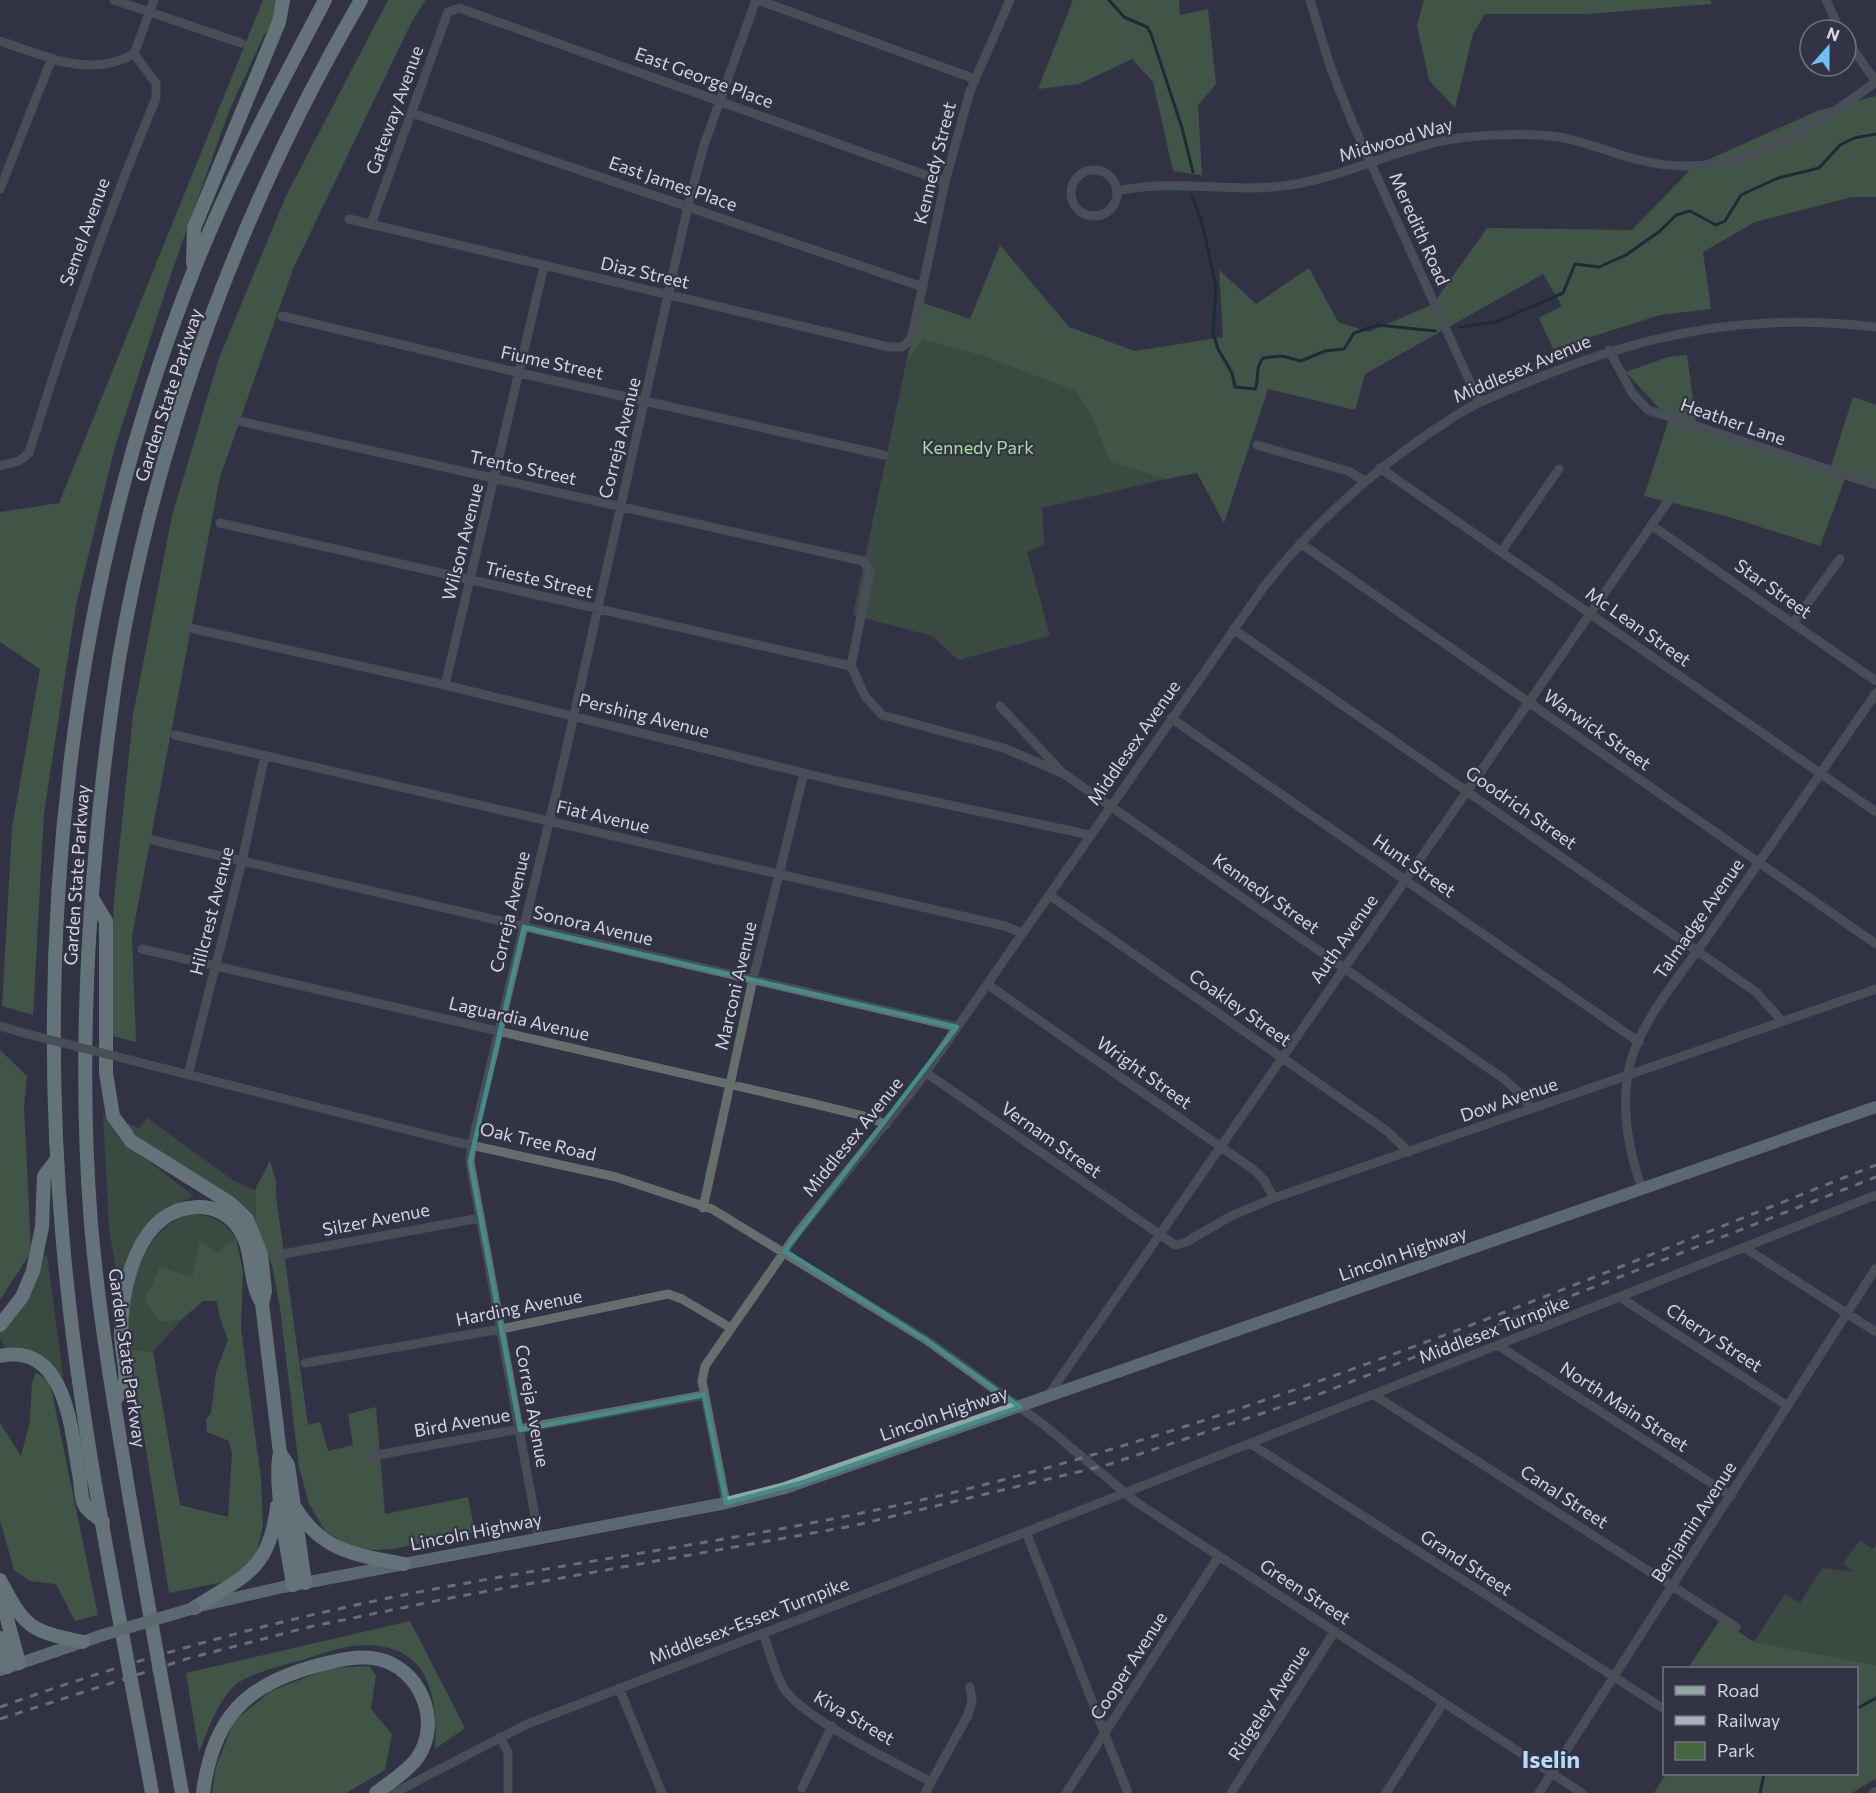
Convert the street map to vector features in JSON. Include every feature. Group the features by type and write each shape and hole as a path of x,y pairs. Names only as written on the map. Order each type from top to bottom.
{"highway":[{"path":"193,271 194,228 279,22 283,0"},
{"name":"Garden State Parkway","path":"57,1159 53,1029 63,834 88,652 107,561 132,460 193,271 220,206 325,0"},
{"name":"Garden State Parkway","path":"182,1793 114,1402 98,1294 87,1157 87,1002 92,898 103,773 119,659 141,556 172,436 213,316 247,230 294,126 362,0"},
{"path":"92,898 105,921 106,1073 113,1116 131,1141 230,1203 247,1219 261,1254 265,1291 262,1303 280,1453 277,1465 279,1486 299,1584"},
{"path":"0,1325 22,1297 33,1271 42,1227 44,1176 57,1159"},
{"path":"57,1159 72,1328 103,1522 152,1793"},
{"path":"114,1402 125,1382 121,1333 129,1275 145,1239 171,1214 189,1208 202,1207 220,1212 231,1219 246,1241 255,1292 262,1303"},
{"path":"0,1356 27,1356 42,1364 52,1374 62,1398 85,1506 103,1522"},
{"path":"280,1453 288,1466 299,1584"},
{"path":"194,1608 246,1575 263,1557 274,1529 279,1486"},
{"path":"293,1504 308,1527 334,1547 358,1555 404,1564"},
{"path":"0,1580 20,1616 33,1629 51,1636 83,1642"},
{"path":"0,1593 9,1667"},
{"path":"0,1638 9,1667"},
{"path":"203,1793 215,1741 231,1713 246,1698 264,1684 288,1674 356,1657 376,1658 401,1670 419,1689 428,1716 427,1734 418,1757 376,1793"}],"main road":[{"name":"Lincoln Highway","path":"9,1667 103,1635 194,1608 299,1584 726,1503 804,1482 1876,1107"}],"street":[{"path":"114,0 241,44"},
{"path":"0,41 52,58 92,67 118,63 134,54 154,0"},
{"path":"757,0 975,79"},
{"name":"Correja Avenue","path":"539,1538 470,1162 472,1143 670,297 688,206 719,101 757,0"},
{"name":"Kennedy Street","path":"910,340 945,182 975,79 1010,0"},
{"name":"Meredith Road","path":"1310,0 1330,66 1370,162 1479,402"},
{"path":"1826,0 1834,18"},
{"name":"East George Place","path":"451,9 467,11 945,182"},
{"name":"Gateway Avenue","path":"371,224 451,9"},
{"name":"Semel Avenue","path":"0,466 19,461 29,453 64,339 119,188 156,98 156,83 134,54"},
{"path":"1858,56 1876,82"},
{"path":"0,189 52,58"},
{"name":"Midwood Way","path":"1117,191 1145,185 1172,184 1251,188 1289,185 1329,177 1370,162 1445,140 1498,135 1568,139 1641,161 1693,166 1763,153 1794,138 1876,82"},
{"name":"East James Place","path":"411,113 923,287"},
{"path":"0,155 11,158"},
{"path":"1092,170 1112,178 1117,191 1114,206 1108,212 1093,217 1079,211 1071,197 1074,182 1079,176 1092,170"},
{"name":"Diaz Street","path":"349,219 670,297 889,347 902,347 910,340"},
{"name":"Wilson Avenue","path":"445,685 544,266"},
{"name":"Fiume Street","path":"282,316 520,374 884,454"},
{"name":"Middlesex Avenue","path":"726,1503 704,1395 703,1370 785,1251 886,1125 925,1072 1233,629 1300,543 1380,468 1452,418 1479,402 1609,350 1676,333 1758,323 1835,322 1876,327"},
{"name":"Heather Lane","path":"1609,350 1632,393 1648,410 1876,485"},
{"name":"Trento Street","path":"239,421 863,561 868,565 870,571 851,666"},
{"path":"1257,445 1348,471 1365,481"},
{"name":"Mc Lean Street","path":"1380,468 1876,812"},
{"path":"1501,552 1559,469"},
{"name":"Auth Avenue","path":"1047,1397 1669,500"},
{"name":"Trieste Street","path":"220,523 597,611 851,666"},
{"name":"Star Street","path":"1651,525 1876,681"},
{"name":"Warwick Street","path":"1300,543 1876,944"},
{"path":"1793,623 1840,559"},
{"name":"Pershing Avenue","path":"190,628 445,685 804,773 1090,835"},
{"name":"Goodrich Street","path":"1233,629 1756,992 1782,1021"},
{"name":"Kennedy Street","path":"851,666 865,696 889,718 1004,748 1064,774 1511,1085 1526,1100 1531,1109"},
{"name":"Talmadge Avenue","path":"1642,1188 1628,1144 1629,1076 1639,1042 1697,951 1876,693"},
{"name":"Kennedy Street","path":"1000,706 1064,774"},
{"name":"Hunt Street","path":"1171,717 1639,1042"},
{"name":"Fiat Avenue","path":"175,735 1005,926 1022,933"},
{"name":"Hillcrest Avenue","path":"188,1075 217,965 265,755"},
{"name":"Marconi Avenue","path":"703,1208 753,980 804,773"},
{"name":"Sonora Avenue","path":"152,840 957,1027"},
{"name":"Coakley Street","path":"1049,895 1387,1131 1409,1152"},
{"name":"Laguardia Avenue","path":"142,949 730,1084 872,1118 886,1125"},
{"name":"Wright Street","path":"987,984 1260,1175 1274,1198"},
{"name":"Dow Avenue","path":"1158,1235 1171,1244 1182,1243 1224,1220 1274,1198 1876,989"},
{"name":"Oak Tree Road","path":"0,1026 188,1075 616,1177 703,1208 712,1209 785,1251 928,1341 1020,1407"},
{"name":"Vernam Street","path":"925,1072 1158,1235"},
{"name":"Middlesex Turnpike","path":"1123,1493 1621,1298 1876,1195"},
{"name":"Silzer Avenue","path":"278,1255 480,1218"},
{"path":"1745,1248 1876,1332"},
{"name":"Benjamin Avenue","path":"1539,1793 1876,1268"},
{"name":"Harding Avenue","path":"305,1362 501,1329 668,1294 682,1299 731,1328"},
{"name":"Cherry Street","path":"1621,1298 1788,1406"},
{"name":"North Main Street","path":"1499,1346 1731,1496"},
{"name":"Bird Avenue","path":"367,1457 704,1395"},
{"name":"Canal Street","path":"1374,1395 1737,1627"},
{"name":"Green Street","path":"1020,1407 1123,1493 1582,1793"},
{"name":"Grand Street","path":"1251,1444 1663,1708"},
{"name":"Middlesex-Essex Turnpike","path":"394,1793 500,1737 619,1688 764,1634 1123,1493"},
{"path":"1026,1532 1128,1793"},
{"name":"Cooper Avenue","path":"1066,1793 1219,1556"},
{"name":"Ridgeley Avenue","path":"1231,1793 1335,1631"},
{"name":"Kiva Street","path":"764,1634 783,1686 790,1697 805,1710 931,1782"},
{"path":"925,1793 968,1715 972,1701 970,1687"},
{"path":"619,1688 662,1793"},
{"path":"1386,1793 1443,1703"},
{"path":"802,1788 832,1726"},
{"path":"500,1737 508,1753 508,1793"}],"highlighted area":[{"path":"524,927 957,1027 785,1251 928,1341 1020,1407 804,1482 726,1503 704,1395 520,1430 470,1162"}],"green space":[{"path":"263,0 289,0 263,37 229,111 172,271 115,447 76,605 44,813 33,1015 2,1006 12,828 40,669 0,642 0,512 59,503"},
{"path":"388,0 426,0 413,19 293,269 220,477 132,936 136,1042 108,1035 114,900 133,715 172,516 219,358 286,196"},
{"path":"1073,0 1179,0 1180,15 1208,9 1216,84 1198,105 1202,175 1173,171 1153,82 1132,59 1079,84 1038,89"},
{"path":"1424,0 1710,0 1712,4 1588,14 1485,14 1473,34 1455,108 1429,80 1417,25"},
{"path":"1876,96 1876,197 1852,197 1755,222 1703,252 1711,309 1660,315 1553,349 1539,318 1562,306 1543,274 1365,374 1355,410 1268,389 1224,523 1197,473 1166,479 1110,462 1091,414 1075,391 983,356 923,340 906,363 921,302 970,319 1000,245 1069,327 1135,351 1223,337 1219,270 1256,304 1309,268 1338,322 1369,332 1433,304 1487,228 1632,230 1694,166 1817,111"},
{"name":"Kennedy Park","path":"923,340 983,356 1075,391 1091,414 1110,462 1166,479 1042,508 1044,545 1027,552 1050,636 958,660 932,636 853,615 906,363"},
{"path":"1687,355 1697,429 1829,472 1853,397 1876,405 1876,489 1845,479 1820,546 1726,516 1644,496 1669,419 1626,372 1668,357"},
{"path":"0,1050 27,1076 24,1107 31,1252 0,1300"},
{"path":"103,1113 122,1141 194,1196 172,1206 123,1274 119,1290 109,1227"},
{"path":"147,1118 234,1181 255,1190 256,1222 226,1194 154,1150 124,1122 139,1128"},
{"path":"270,1161 276,1181 276,1196 308,1425 320,1422 328,1451 353,1445 348,1414 376,1407 385,1514 468,1497 475,1532 393,1549 358,1551 325,1531 309,1504 299,1467 280,1308 272,1265 256,1222 255,1190"},
{"path":"191,1214 211,1217 227,1227 236,1238 218,1252 199,1240 192,1277 159,1322 181,1320 153,1352 130,1349 129,1310 138,1269 147,1250 159,1234 173,1222"},
{"path":"236,1238 243,1272 241,1329 261,1479 263,1526 257,1552 238,1579 169,1593 130,1349 153,1352 180,1505 228,1517 232,1453 229,1441 207,1432 206,1419 211,1413 216,1372 228,1340 219,1315 217,1301 203,1301 181,1320 159,1322 145,1300 160,1267 192,1277 199,1240 218,1252"},
{"path":"47,1255 63,1376 60,1376 50,1363 38,1354 23,1349 6,1349 0,1338 0,1332 34,1282 43,1256"},
{"path":"36,1372 50,1383 98,1615 75,1621 56,1584 30,1581 14,1570 0,1520 0,1423 21,1456 30,1421 32,1383"},
{"path":"1860,1540 1872,1549 1876,1544 1876,1665 1754,1642 1785,1594 1800,1603 1822,1568 1854,1572 1843,1564"},
{"path":"1720,1620 1754,1642 1876,1665 1876,1778 1852,1793 1654,1793 1665,1775 1858,1775 1858,1667 1689,1667"},
{"path":"410,1621 465,1728 435,1749 434,1706 430,1688 422,1672 411,1659 396,1651 377,1646 352,1646 264,1671 237,1683 217,1710 199,1752 186,1673"},
{"path":"369,1666 376,1675 371,1709 392,1734 385,1770 346,1793 212,1793 216,1767 234,1721 271,1691 330,1668"}],"waterway":[{"path":"1109,0 1124,17 1147,27 1151,34 1182,128 1193,172"},
{"path":"1460,327 1496,322 1563,293 1575,264 1599,267 1626,255 1660,231 1676,215 1690,211 1716,225 1725,221 1741,195 1778,178 1819,168 1840,145 1854,138 1876,134"},
{"path":"1192,197 1201,219 1216,286 1213,333 1218,349 1232,373 1235,387 1255,389 1259,366 1263,358 1282,356 1301,361 1325,351 1344,349 1354,333 1377,325 1435,331"},
{"path":"1858,1708 1876,1698"},
{"path":"1760,1793 1764,1775"}],"railway":[{"path":"0,1707 168,1652 340,1608 456,1585 834,1519 959,1491 1076,1459 1193,1424 1308,1385 1536,1300 1876,1165"},
{"path":"0,1719 186,1659 309,1627 455,1597 852,1526 1107,1465 1317,1395 1876,1177"}],"district":[{"name":"Iselin","path":"1551,1760"}]}
